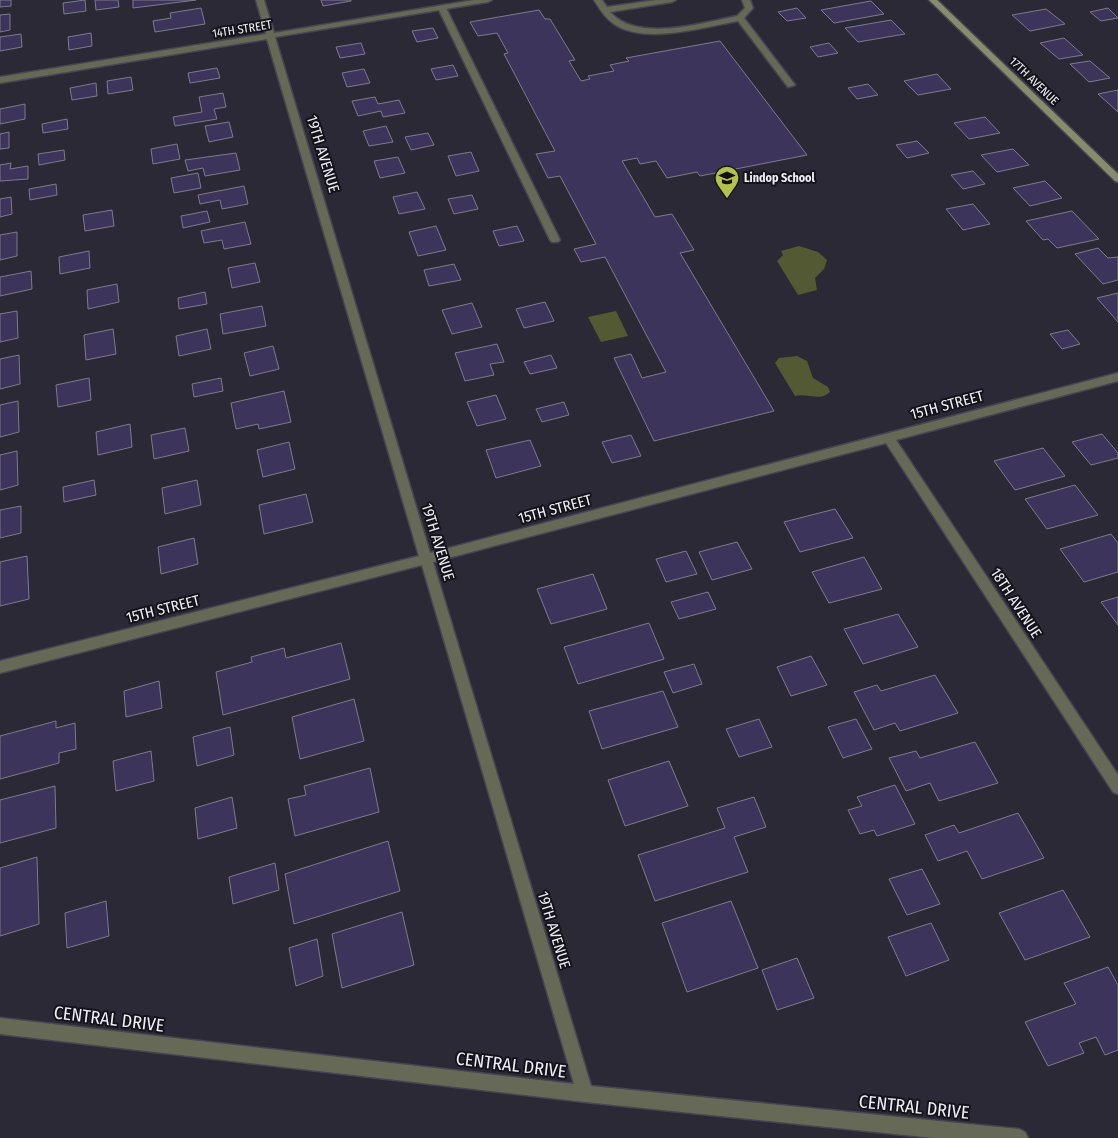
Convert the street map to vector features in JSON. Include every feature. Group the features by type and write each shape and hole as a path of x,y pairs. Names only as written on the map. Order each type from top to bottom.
{"street":[{"name":"19TH AVENUE","path":"260,0 586,1094"},
{"name":"14TH STREET","path":"0,80 488,0"},
{"path":"598,0 617,23 630,29 652,32 740,18 749,8 746,0"},
{"path":"605,10 672,0"},
{"name":"17TH AVENUE","path":"932,0 1118,179"},
{"path":"442,8 555,240"},
{"path":"740,18 792,85"},
{"name":"15TH STREET","path":"0,667 1118,377"},
{"name":"18TH AVENUE","path":"888,438 1118,787"},
{"name":"CENTRAL DRIVE","path":"0,1026 586,1094 1019,1138"}],"green space":[{"path":"799,246 818,252 827,260 824,269 815,278 817,290 798,295 777,261 783,255 781,251"},
{"path":"616,311 628,336 601,342 588,317"},
{"path":"797,356 807,361 813,378 828,387 830,392 818,397 795,396 775,363 779,358"}],"building":[{"path":"0,0 11,0 11,6 0,7"},
{"path":"85,0 86,11 64,14 63,3"},
{"path":"95,0 118,0 119,7 96,10"},
{"path":"133,0 196,0 133,8"},
{"path":"321,0 351,0 351,1 323,6"},
{"path":"871,1 884,14 834,23 821,10"},
{"path":"201,8 205,24 155,32 153,21 171,18 170,13"},
{"path":"797,8 806,18 787,21 778,12"},
{"path":"1108,8 1118,18 1101,21 1090,12"},
{"path":"1046,9 1065,24 1030,31 1012,15"},
{"path":"539,10 545,19 550,19 575,60 569,61 581,81 590,79 588,76 614,71 610,65 629,61 626,58 720,41 807,155 700,176 697,172 667,178 656,161 640,164 637,158 622,161 655,217 672,214 694,250 680,253 774,411 654,441 614,358 631,354 642,378 666,372 605,257 581,262 574,249 596,244 560,176 548,178 536,154 555,151 504,54 508,53 497,33 478,36 470,22"},
{"path":"10,14 10,30 0,32 0,15"},
{"path":"891,20 905,34 858,42 845,28"},
{"path":"433,28 438,38 417,42 412,31"},
{"path":"91,33 92,46 69,50 68,37"},
{"path":"21,34 22,47 0,51 0,37"},
{"path":"1064,38 1083,55 1059,59 1040,43"},
{"path":"361,43 365,54 340,58 336,47"},
{"path":"829,43 838,53 818,57 810,47"},
{"path":"1090,61 1110,78 1089,82 1070,64"},
{"path":"453,65 458,76 436,80 431,69"},
{"path":"217,68 220,78 190,83 188,73"},
{"path":"364,69 370,83 347,87 342,73"},
{"path":"937,74 951,89 918,95 904,81"},
{"path":"131,77 133,90 108,94 107,81"},
{"path":"96,83 97,96 72,100 70,88"},
{"path":"868,84 878,95 857,99 848,88"},
{"path":"1118,90 1118,112 1098,94"},
{"path":"223,93 226,107 214,109 217,119 175,126 173,117 202,112 199,97"},
{"path":"375,97 378,104 399,100 405,113 383,117 381,111 358,116 352,101"},
{"path":"25,104 25,119 0,124 0,109"},
{"path":"985,117 1000,133 969,139 954,123"},
{"path":"67,119 68,129 43,133 42,124"},
{"path":"229,122 233,137 209,142 205,126"},
{"path":"386,126 393,142 369,146 363,131"},
{"path":"9,132 9,148 0,149 0,134"},
{"path":"428,133 434,145 411,150 405,137"},
{"path":"917,141 929,153 907,158 896,145"},
{"path":"177,144 180,159 153,164 151,149"},
{"path":"1013,149 1029,165 997,172 981,155"},
{"path":"64,150 65,160 39,165 38,154"},
{"path":"471,152 479,171 456,176 448,156"},
{"path":"236,153 240,170 205,176 203,168 188,171 185,160"},
{"path":"398,157 405,173 380,178 374,161"},
{"path":"11,163 10,169 28,166 28,179 0,181 0,165"},
{"path":"973,171 985,184 963,189 951,175"},
{"path":"198,173 201,188 174,193 171,178"},
{"path":"1045,181 1062,198 1030,206 1013,188"},
{"path":"56,184 57,195 30,200 29,189"},
{"path":"244,186 248,204 222,209 220,200 200,204 198,195"},
{"path":"417,192 425,209 399,214 393,197"},
{"path":"472,195 478,209 454,214 448,199"},
{"path":"11,197 12,214 0,217 0,199"},
{"path":"973,204 990,224 963,230 946,209"},
{"path":"112,210 114,226 85,231 83,215"},
{"path":"207,211 210,222 183,228 181,216"},
{"path":"1072,211 1099,239 1057,248 1048,239 1043,240 1026,221"},
{"path":"245,222 251,244 224,249 222,240 204,243 201,231"},
{"path":"436,226 446,250 418,256 409,232"},
{"path":"517,226 524,241 499,246 493,231"},
{"path":"17,232 17,256 0,260 0,235"},
{"path":"1098,248 1108,258 1118,257 1118,280 1103,284 1075,254"},
{"path":"89,251 90,268 60,274 59,257"},
{"path":"255,263 260,282 232,288 228,268"},
{"path":"454,264 461,280 429,286 424,270"},
{"path":"31,271 32,289 0,296 0,277"},
{"path":"117,284 119,302 88,309 87,290"},
{"path":"205,292 207,304 179,309 178,298"},
{"path":"1118,293 1118,322 1097,298"},
{"path":"545,302 554,321 524,328 516,309"},
{"path":"472,303 482,327 452,334 442,310"},
{"path":"262,306 266,326 223,334 220,314"},
{"path":"17,311 18,338 0,342 0,314"},
{"path":"113,329 116,354 86,360 84,335"},
{"path":"207,329 211,349 179,356 176,336"},
{"path":"1068,330 1080,344 1062,349 1050,334"},
{"path":"497,344 504,362 490,364 494,375 465,381 455,353"},
{"path":"273,346 279,369 250,376 244,353"},
{"path":"19,355 20,384 0,389 0,359"},
{"path":"551,355 557,368 530,374 524,362"},
{"path":"89,378 91,400 58,407 56,385"},
{"path":"221,378 223,391 194,397 192,384"},
{"path":"284,391 291,422 259,429 258,424 236,429 231,403"},
{"path":"496,395 506,419 477,426 467,402"},
{"path":"18,401 19,432 0,437 0,405"},
{"path":"564,402 569,415 542,422 536,409"},
{"path":"130,424 132,447 98,455 96,432"},
{"path":"185,428 189,451 154,459 151,435"},
{"path":"1102,434 1118,453 1118,458 1091,465 1072,442"},
{"path":"631,435 641,456 612,463 602,442"},
{"path":"530,440 541,466 496,478 486,450"},
{"path":"289,442 295,469 263,477 257,450"},
{"path":"1043,448 1065,476 1015,490 994,461"},
{"path":"17,451 18,485 0,490 0,455"},
{"path":"94,480 96,495 64,502 63,487"},
{"path":"197,480 201,505 165,514 162,488"},
{"path":"1075,485 1098,515 1047,529 1025,499"},
{"path":"306,494 313,522 264,534 259,505"},
{"path":"21,506 21,533 0,538 0,510"},
{"path":"835,509 853,538 800,552 784,522"},
{"path":"1111,534 1118,543 1118,572 1084,582 1060,549"},
{"path":"194,538 198,564 161,574 158,547"},
{"path":"737,542 752,569 712,580 699,552"},
{"path":"686,551 697,574 666,582 656,559"},
{"path":"27,556 29,599 0,606 0,562"},
{"path":"864,557 882,589 829,603 812,572"},
{"path":"593,574 607,609 551,624 537,589"},
{"path":"708,592 716,609 679,619 671,602"},
{"path":"1118,597 1118,625 1101,602"},
{"path":"898,614 918,647 863,664 844,629"},
{"path":"649,623 664,659 578,684 564,647"},
{"path":"341,643 350,679 223,715 216,672 252,662 251,657 284,648 286,658"},
{"path":"811,656 827,685 791,696 777,667"},
{"path":"694,664 702,684 673,693 664,672"},
{"path":"935,675 958,713 900,731 895,723 874,730 854,692 877,685 881,691"},
{"path":"159,681 162,708 126,717 124,691"},
{"path":"663,691 678,727 602,749 589,711"},
{"path":"354,699 364,741 300,759 292,717"},
{"path":"759,719 772,747 739,757 726,729"},
{"path":"856,719 872,749 843,758 828,727"},
{"path":"56,721 56,728 75,723 76,749 59,753 59,763 0,779 0,736"},
{"path":"230,727 234,755 197,766 193,737"},
{"path":"975,742 998,783 939,801 930,783 906,791 889,758 916,751 920,758"},
{"path":"151,751 154,781 116,791 113,761"},
{"path":"669,761 688,806 625,826 608,780"},
{"path":"370,768 379,812 295,836 288,799 306,795 304,786"},
{"path":"895,785 915,824 877,836 874,830 860,834 848,810 862,806 857,797"},
{"path":"55,786 56,828 0,843 0,800"},
{"path":"232,797 237,828 198,839 195,808"},
{"path":"754,797 766,827 734,837 748,872 655,901 638,855 725,828 717,808"},
{"path":"1018,813 1044,858 982,879 967,851 938,861 925,835 954,825 959,833"},
{"path":"388,841 400,891 294,924 285,874"},
{"path":"37,857 39,924 0,936 0,868"},
{"path":"275,863 279,890 233,904 229,877"},
{"path":"922,869 940,904 907,915 889,879"},
{"path":"1063,890 1090,937 1025,960 999,913"},
{"path":"106,901 109,936 67,948 65,913"},
{"path":"731,901 758,968 687,992 662,923"},
{"path":"402,912 414,965 342,988 332,934"},
{"path":"931,923 949,960 906,976 888,937"},
{"path":"317,939 323,976 296,986 289,948"},
{"path":"797,958 814,998 777,1010 762,970"},
{"path":"1108,967 1118,985 1118,1050 1105,1055 1096,1037 1079,1043 1084,1053 1048,1066 1025,1022 1076,1004 1064,983"}],"place":[{"name":"Lindop School","path":"727,199"}]}
